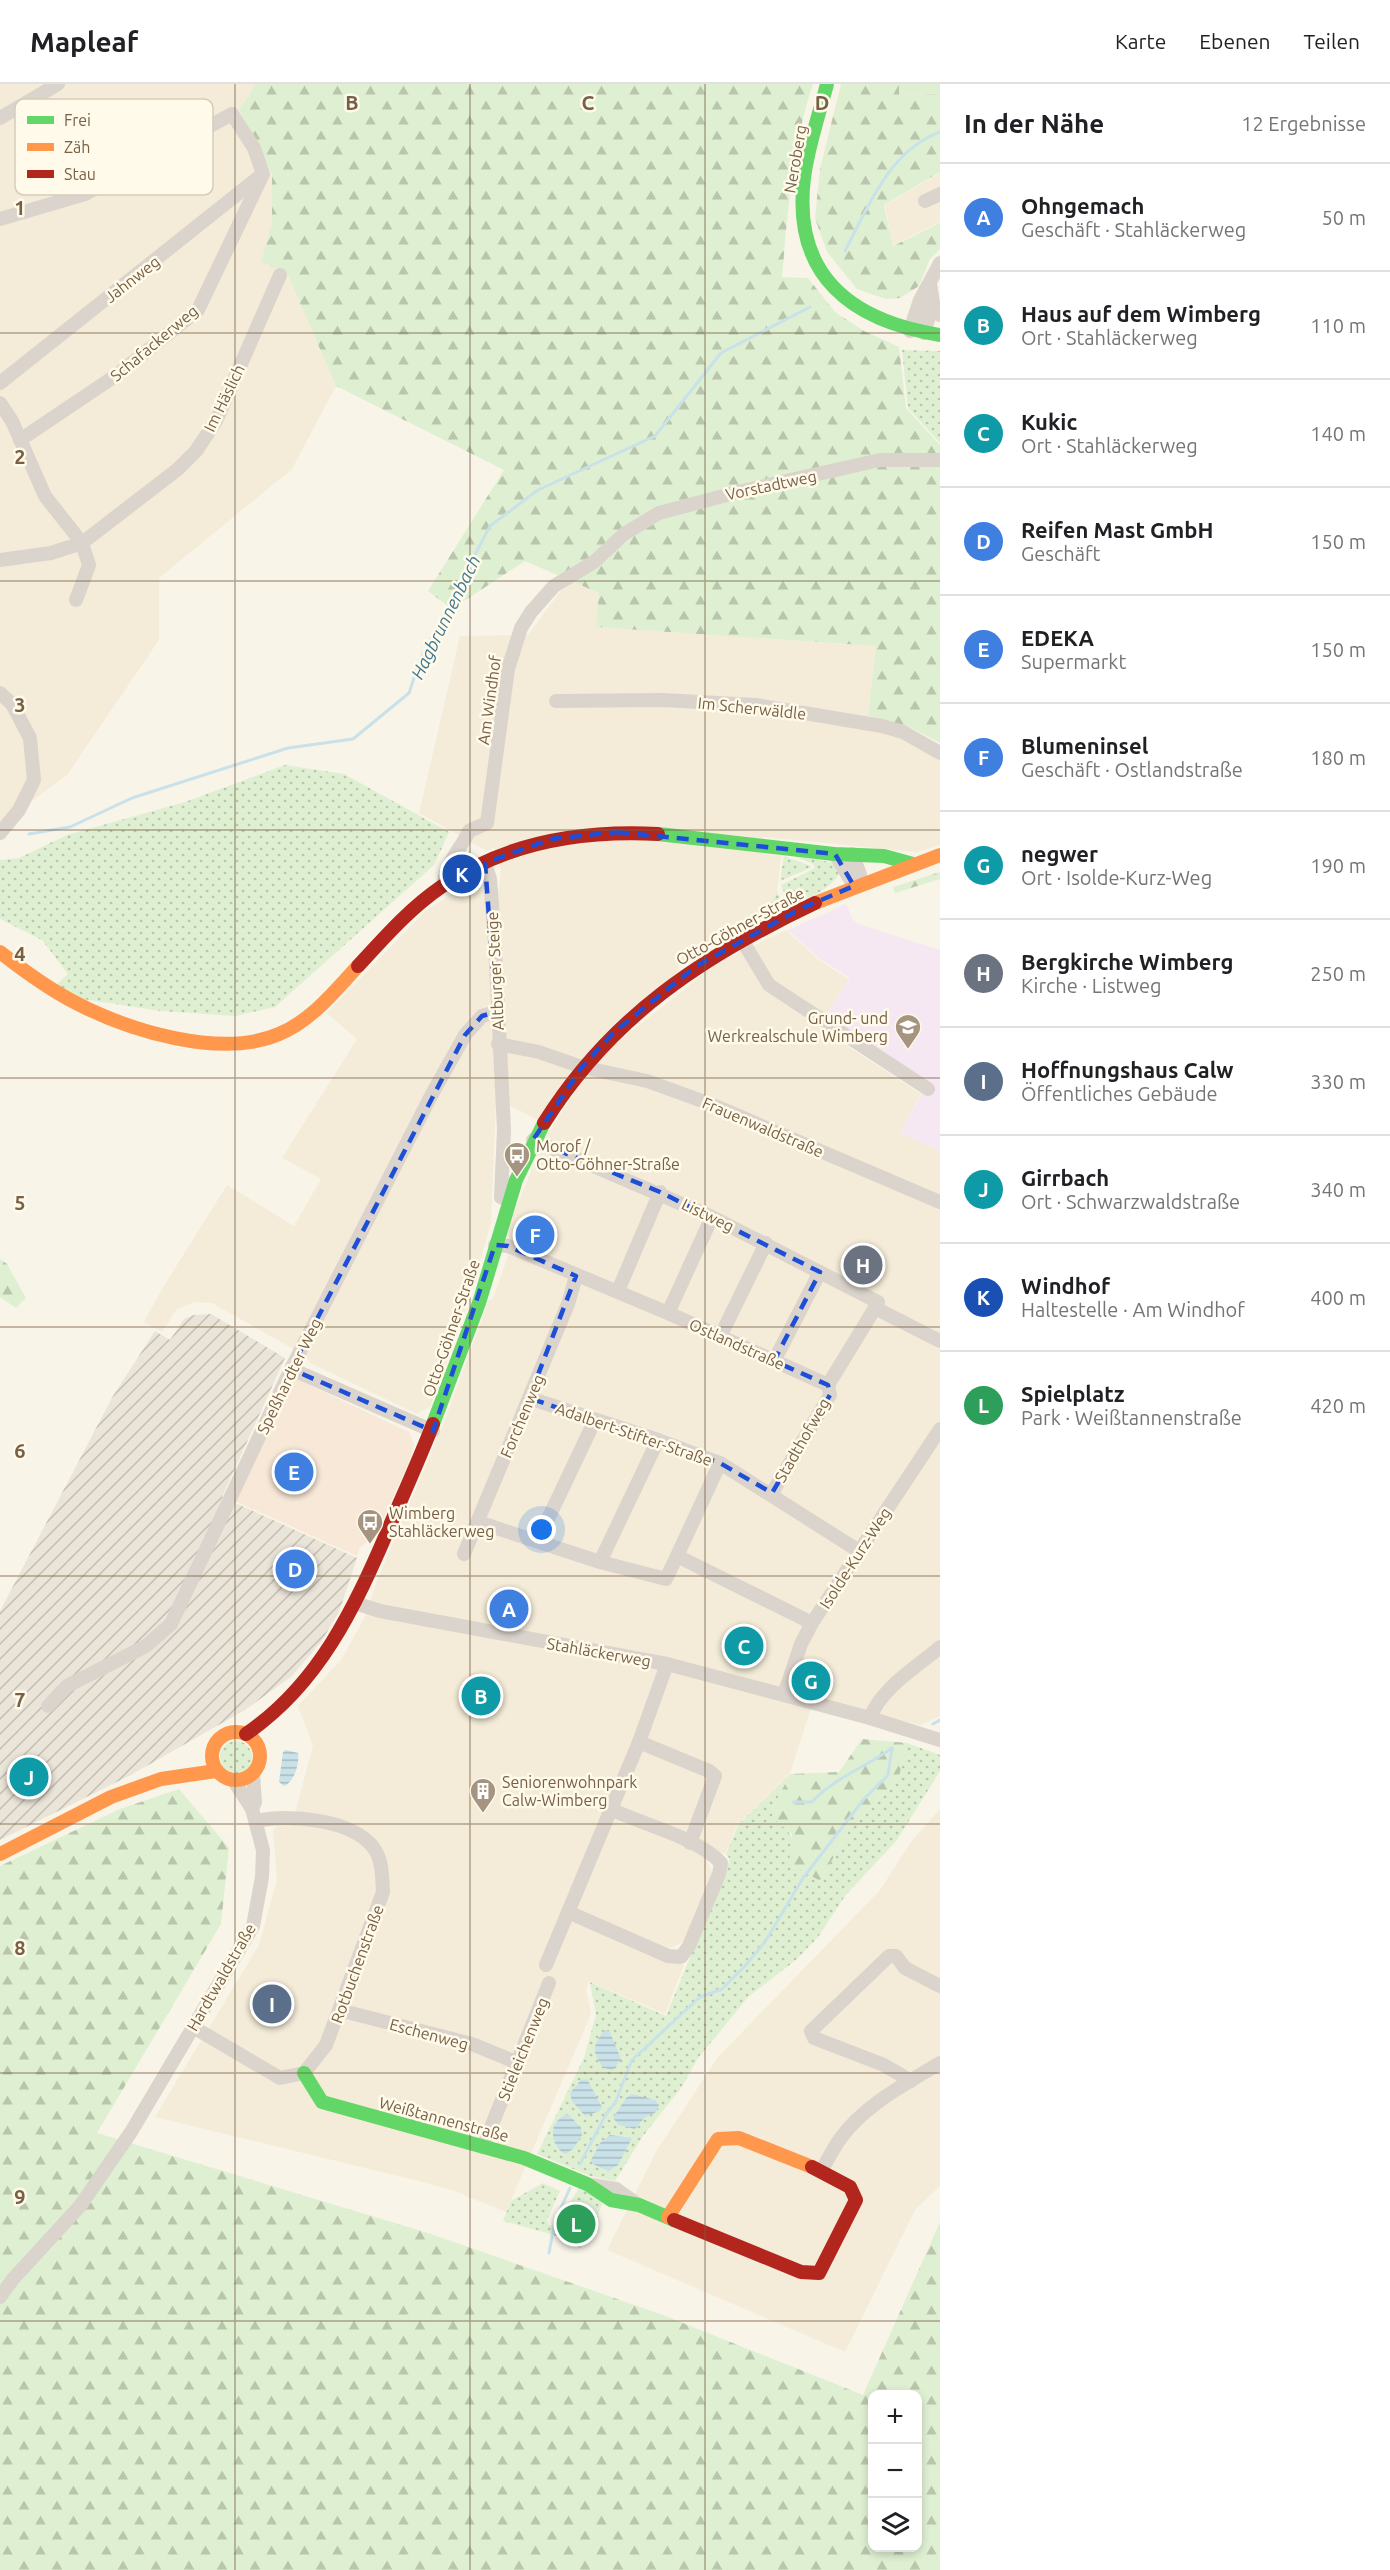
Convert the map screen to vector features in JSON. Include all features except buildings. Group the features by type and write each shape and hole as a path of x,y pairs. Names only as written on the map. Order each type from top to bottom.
{"street":[{"path":"32,99 58,84"},
{"name":"Neroberg","path":"827,84 803,190 804,218 810,248 824,278 839,296 866,315 917,332 940,335"},
{"path":"0,118 15,109"},
{"path":"213,124 232,114 254,148 263,174"},
{"name":"Jahnweg","path":"0,383 263,174"},
{"name":"Schafackerweg","path":"20,440 118,375 198,310 263,174"},
{"path":"925,201 940,194"},
{"path":"0,219 82,195"},
{"path":"917,332 920,300 940,263"},
{"name":"Im Häslich","path":"0,560 51,553 82,543 178,469 204,441 216,421 280,275"},
{"path":"917,332 937,309 930,284"},
{"path":"0,403 20,440 45,496 82,543 89,565 76,600"},
{"name":"Vorstadtweg","path":"613,544 624,534 659,513 742,491 880,460 940,460"},
{"name":"Am Windhof","path":"444,885 444,872 459,852 469,831 487,823 508,669 521,628 531,612 554,586 594,562 613,544"},
{"path":"0,693 12,704 30,738 34,780 19,810 0,833"},
{"name":"Im Scherwäldle","path":"556,700 662,700 756,705 882,726 903,732 940,753"},
{"name":"Am Windhof","path":"0,952 67,998 121,1022 185,1040 234,1046 263,1040 291,1029 316,1010 401,921 444,885 485,863 551,839 617,832 679,835 835,854 898,857 913,864"},
{"path":"835,854 854,886"},
{"path":"852,854 860,874 854,886"},
{"name":"Otto-Göhner-Straße","path":"252,1739 309,1677 333,1644 355,1603 433,1431 480,1301 508,1200 533,1140 582,1067 613,1033 651,999 695,967 800,909 854,886 940,855"},
{"name":"Altburger Steige","path":"485,863 490,879 504,1130 501,1197 508,1200"},
{"path":"742,940 769,985 928,1089"},
{"name":"Speßhardter Weg","path":"48,1706 67,1686 147,1646 171,1624 291,1369 465,1035 482,1016 496,1012"},
{"name":"Altburger Steige","path":"498,1044 539,1052 582,1067"},
{"name":"Frauenwaldstraße","path":"582,1067 646,1081 708,1103 940,1202"},
{"name":"Listweg","path":"533,1140 660,1192 878,1302"},
{"path":"618,1291 660,1192"},
{"path":"668,1313 712,1217"},
{"path":"720,1337 766,1244"},
{"name":"Ostlandstraße","path":"495,1245 508,1246 576,1276 618,1291 828,1385"},
{"path":"774,1361 820,1272"},
{"name":"Forchenweg","path":"464,1554 529,1398 576,1276"},
{"path":"828,1385 875,1308 940,1341"},
{"path":"291,1369 433,1431"},
{"name":"Stadthofweg","path":"772,1493 830,1395 828,1385"},
{"name":"Adalbert-Stifter-Straße","path":"529,1398 720,1463 772,1493 859,1551"},
{"path":"538,1540 595,1419"},
{"name":"Isolde-Kurz-Weg","path":"784,1695 801,1644 812,1623 940,1429"},
{"path":"600,1562 658,1440"},
{"path":"478,1522 600,1562 669,1580 677,1556 720,1463"},
{"path":"677,1556 812,1623"},
{"name":"Stahläckerweg","path":"355,1603 380,1611 667,1664 870,1718 940,1740"},
{"path":"870,1718 875,1706 887,1693 940,1647"},
{"name":"Stahläckerweg","path":"546,1965 639,1742 667,1664"},
{"path":"0,1854 111,1797 161,1779 211,1752 218,1739 224,1734 231,1732 252,1739 259,1763 253,1774 244,1779 234,1781 216,1771 161,1779"},
{"path":"639,1742 709,1771 715,1776 690,1843"},
{"path":"211,1752 216,1771"},
{"name":"Hardtwaldstraße","path":"253,1774 254,1815"},
{"name":"Hardtwaldstraße","path":"0,2297 13,2279 80,2206 131,2132 253,1926 263,1850 254,1815 234,1781"},
{"path":"568,1912 668,1956 681,1957 689,1946 719,1874 721,1863 714,1856 690,1843 611,1809"},
{"name":"Rotbuchenstraße","path":"254,1815 303,1819 348,1829 373,1847 382,1868 383,1892 326,2045 304,2073"},
{"path":"911,2081 884,2065 814,2038 812,2031 889,1956 896,1956 905,1968 940,1986"},
{"name":"Stieleichenweg","path":"483,2147 549,1983"},
{"name":"Eschenweg","path":"339,2010 472,2044 518,2062"},
{"path":"193,2027 280,2078 304,2073"},
{"path":"821,2171 841,2138 860,2118 884,2098 940,2063"},
{"name":"Weißtannenstraße","path":"304,2073 322,2102 524,2158 587,2184 611,2200 639,2205 668,2217 801,2272 819,2273 856,2200 850,2187 821,2171 739,2138 718,2139 668,2217"}],"highlighted area":[{"path":"617,832 822,852 835,854 844,866 854,886 800,909 695,967 613,1033 582,1067 533,1140 660,1192 820,1272 774,1361 828,1385 830,1395 772,1493 720,1463 529,1398 576,1276 508,1246 495,1245 433,1431 291,1369 465,1035 482,1016 496,1012 485,863 551,839"}],"shaded area":[{"path":"0,84 256,84 239,109 272,174 272,223 262,262 287,273 336,386 292,469 159,578 159,640 67,775 0,825"},
{"path":"940,173 940,222 893,245 885,205"},
{"path":"573,581 599,593 597,627 877,646 866,727 902,739 940,761 940,845 917,852 763,837 761,853 781,856 777,892 766,912 736,927 678,966 679,970 538,1120 509,1105 496,1104 491,1223 464,1316 430,1407 417,1414 310,1363 306,1356 212,1303 194,1302 177,1309 162,1332 144,1322 227,1185 294,1226 321,1179 282,1158 357,1039 327,1013 425,911 471,882 482,890 499,889 501,870 494,848 487,851 419,813 460,636 528,635 559,593"},
{"name":"Grund- und Werkrealschule Wimberg","path":"846,904 853,920 859,924 940,950 940,1151 900,1133 928,1083 825,1017 850,978 820,959 788,930"},
{"path":"786,930 820,961 849,979 818,1027 921,1094 900,1133 940,1151 940,1716 920,1725 814,1699 790,1773 737,1825 725,1854 709,1848 705,1857 713,1873 689,1939 668,1949 666,1959 684,1965 665,2014 589,1981 586,1990 591,2014 506,2212 427,2183 155,2117 259,1945 277,1880 273,1830 277,1826 292,1824 313,1746 298,1706 341,1660 365,1617 377,1580 443,1425 489,1300 493,1298 507,1259 509,1225 544,1140 583,1079 609,1049 706,972 728,958"},
{"path":"211,1314 285,1358 222,1497 357,1558 339,1612 321,1642 292,1676 245,1710 129,1776 0,1840 0,1611 113,1396 155,1331 170,1340 184,1319 194,1315"},
{"path":"296,1379 409,1432 414,1445 410,1460 377,1533 359,1549 357,1556 235,1501 288,1386"},
{"path":"940,1809 940,2186 915,2210 845,2352 607,2250 657,2150 718,2057 880,1890 911,1842"}],"green space":[{"path":"256,84 813,84 796,155 782,277 808,278 835,312 864,331 899,347 906,408 940,445 940,743 913,729 868,716 876,646 596,627 599,593 525,561 452,609 428,591 504,470 336,386 287,273 261,262 272,223 272,174 239,109"},
{"path":"841,84 899,84 899,95 940,94 940,172 884,205 893,246 940,223 940,249 930,259 919,286 900,298 886,299 857,289 827,252 815,218 820,169"},
{"path":"899,84 940,84 940,94 899,95"},
{"path":"902,350 940,351 940,443 908,408"},
{"path":"285,765 344,774 449,832 434,865 275,1007 235,1016 161,1011 82,999 56,985 68,974 42,940 0,919 0,860 19,858 67,835 185,802"},
{"path":"792,855 835,863 839,874 824,889 790,906 781,885 815,868 813,864"},
{"path":"784,856 811,866 780,881"},
{"path":"940,872 940,879 895,893 893,887"},
{"path":"777,892 783,903 768,915 767,911"},
{"path":"0,1259 7,1264 26,1298 16,1308 0,1297"},
{"path":"862,1739 907,1743 899,1777 848,1832 820,1881 789,1863 792,1834 772,1818 773,1808 790,1774 839,1772"},
{"path":"236,1741 247,1746 252,1757 247,1768 236,1773 225,1768 220,1757 225,1746"},
{"path":"907,1743 940,1755 940,1771 897,1840 845,1896 818,1937 796,1960 748,1997 698,2058 681,2088 643,2136 615,2181 590,2176 537,2154 584,2058 596,2015 590,1982 666,2016 730,1859 726,1854 738,1825 790,1774 773,1808 820,1881 848,1832 899,1777"},
{"path":"179,1789 229,1848 221,1924 97,2133 428,2233 663,2315 863,2395 940,2222 940,2570 0,2570 0,1866 120,1809"},
{"path":"543,2183 560,2191 547,2220 548,2225 556,2226 579,2188 603,2201 594,2227 581,2248 554,2235 503,2221 511,2201"}],"water":[{"path":"286,1750 298,1753 298,1757 293,1777 284,1786 279,1782 283,1752"},
{"path":"609,2030 621,2059 613,2070 604,2068 595,2050 600,2036 604,2031"},
{"path":"587,2079 602,2107 600,2111 585,2116 572,2101 570,2093 581,2080"},
{"path":"632,2094 655,2100 659,2105 656,2112 644,2118 635,2129 619,2125 613,2118 626,2098"},
{"path":"568,2114 581,2128 582,2135 573,2149 565,2154 556,2145 553,2133 557,2122"},
{"path":"610,2135 632,2138 618,2165 608,2171 593,2164 591,2160 600,2143"}],"waterway":[{"name":"Hagbrunnenbach","path":"845,251 872,199 894,166 907,152 940,132"},
{"name":"Hagbrunnenbach","path":"29,834 70,827 132,798 288,748 353,739 409,693 420,660 490,526 538,490 655,436 721,353 810,307"},
{"path":"933,1724 940,1720"},
{"path":"793,1802 812,1802 840,1779 892,1748"},
{"path":"580,2164 606,2114 615,2103 632,2060 700,1997 722,1989 745,1966 765,1942 803,1878 864,1799 888,1775 892,1748"},
{"path":"549,2253 555,2221 570,2188"}],"traffic: fast":[{"path":"827,84 804,178 803,212 808,242 819,267 834,288 855,305 880,318 908,328 940,335"},
{"path":"658,834 834,854 884,856 913,864"},
{"path":"433,1424 479,1303 516,1180 544,1123"},
{"path":"304,2073 322,2102 524,2158 587,2184 611,2200 639,2205 674,2220"}],"traffic: slow":[{"path":"815,903 940,855"},
{"path":"0,952 66,998 98,1013 149,1032 204,1043 230,1044 256,1041 279,1034 302,1021 322,1005 358,966"},
{"path":"231,1732 241,1732 256,1742 260,1756 259,1765 250,1776 241,1780 231,1780 216,1770 212,1761 212,1751 222,1736 231,1732"},
{"path":"0,1854 111,1797 161,1779 216,1771"},
{"path":"668,2217 718,2139 739,2138 812,2167"}],"traffic: jam":[{"path":"358,966 397,924 429,896 465,872 491,860 545,842 573,837 629,833 658,834"},
{"path":"544,1123 570,1085 599,1051 630,1020 663,993 735,945 815,903"},
{"path":"246,1734 272,1714 294,1692 332,1643 362,1588 433,1424"},
{"path":"674,2220 801,2272 819,2273 856,2200 850,2187 812,2167"}],"place":[{"name":"Windhof","path":"462,874"},
{"name":"Grund- und Werkrealschule Wimberg","path":"908,1050"},
{"name":"Morof / Otto-Göhner-Straße","path":"517,1178"},
{"name":"Blumeninsel","path":"535,1235"},
{"name":"Bergkirche Wimberg","path":"863,1265"},
{"name":"EDEKA","path":"294,1472"},
{"name":"Wimberg Stahläckerweg","path":"370,1545"},
{"name":"Reifen Mast GmbH","path":"295,1569"},
{"name":"Ohngemach","path":"509,1609"},
{"name":"Kukic","path":"744,1646"},
{"name":"negwer","path":"811,1681"},
{"name":"Haus auf dem Wimberg","path":"481,1696"},
{"name":"Girrbach","path":"29,1777"},
{"name":"Seniorenwohnpark Calw-Wimberg","path":"483,1814"},
{"name":"Hoffnungshaus Calw","path":"272,2004"},
{"name":"Spielplatz","path":"576,2224"}]}
